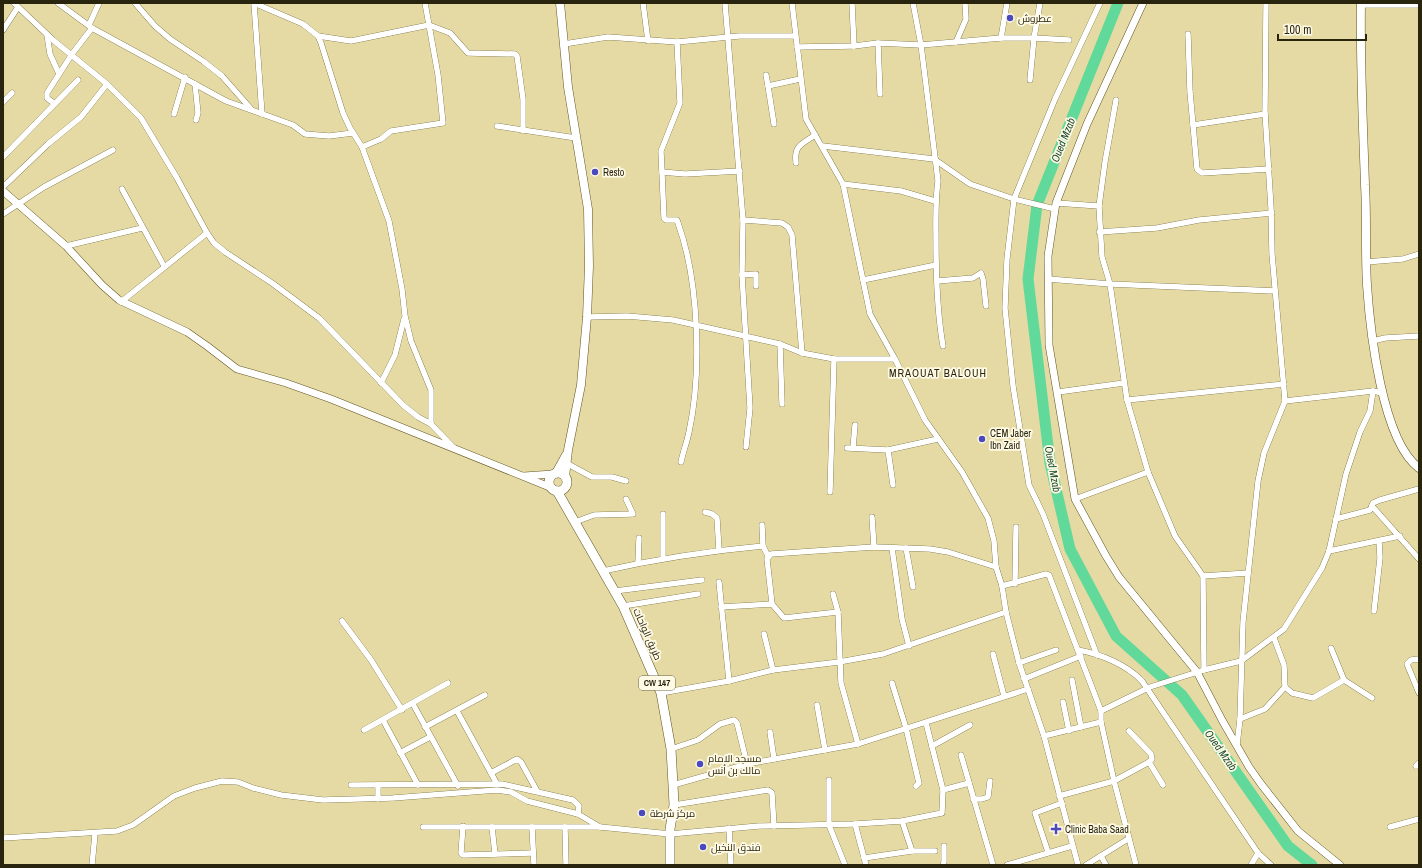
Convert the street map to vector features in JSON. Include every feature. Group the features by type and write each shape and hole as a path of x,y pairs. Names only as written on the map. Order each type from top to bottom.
{"main road":[{"path":"560,3 576,138 588,209 589,266 588,317 582,385 568,449 565,477 566,483 558,489 549,481 568,449"},
{"path":"1361,4 1362,117 1367,286 1382,392 1396,435 1405,455 1419,468"},
{"path":"554,473 561,473 565,477"},
{"name":"CW 147","path":"558,489 574,520"},
{"name":"طريق الواحات","path":"574,520 623,606 661,693 671,749 673,785 674,805 670,834 670,865"}],"street":[{"path":"58,3 90,27 226,101 293,125 305,134 329,136 353,133"},
{"path":"55,104 46,96 90,27 99,3"},
{"path":"135,3 160,30 222,76 253,111"},
{"path":"262,114 254,3 303,24 318,36 351,41 429,25 450,33 468,53 516,54 523,99 523,131"},
{"path":"362,147 381,139 391,131 443,123 438,75 425,3"},
{"path":"643,3 648,41"},
{"path":"725,3 744,220 742,275 750,408 746,446"},
{"path":"792,3 806,119 814,135 823,146 843,184 873,322 895,359 925,420 962,472 988,518 994,541 996,567 1002,586 1006,612 1019,663 1044,736 1078,865"},
{"path":"852,3 854,46"},
{"path":"913,3 921,45 934,159 938,181 934,201 939,324 943,346"},
{"path":"956,42 966,19 965,3"},
{"path":"1002,38 1007,3"},
{"path":"1030,80 1034,38 1040,3"},
{"path":"1097,654 1043,514 1029,485 1013,386 1005,308 1007,259 1014,199 1054,99 1100,3"},
{"path":"1143,3 1087,124 1056,206 1048,256 1050,345 1075,499 1119,577 1198,672 1249,767 1298,831 1340,865"},
{"path":"1237,746 1240,719 1248,573 1260,467 1285,401 1275,291 1272,213 1265,114 1266,3"},
{"path":"1361,4 1419,5"},
{"path":"3,30 16,5 47,34 107,84 141,118 173,171 207,233 225,252 272,283 318,318 412,413 431,424 455,448"},
{"path":"47,34 50,54 59,74"},
{"path":"1188,34 1192,125 1196,164 1200,172 1269,169"},
{"path":"318,36 342,113 362,147 389,221 402,289 405,316 414,348 431,390 431,424"},
{"path":"564,44 608,37 677,42 727,37 795,36"},
{"path":"798,47 854,46 878,43 921,45 1002,38 1069,40"},
{"path":"677,42 680,102 661,151 664,218 666,220 674,219 678,221 687,248 692,279 696,325 695,384 689,432 681,462"},
{"path":"878,43 880,94"},
{"path":"766,75 774,124"},
{"path":"174,114 185,78"},
{"path":"768,86 800,79"},
{"path":"3,157 78,80"},
{"path":"3,187 81,116 107,84"},
{"path":"195,84 198,113 196,120"},
{"path":"3,102 12,93"},
{"path":"1116,100 1099,206 1099,232 1102,257 1110,284 1127,400 1148,472 1175,536 1203,576 1198,672"},
{"path":"1192,125 1265,114"},
{"path":"497,126 576,138"},
{"path":"796,163 795,154 797,148 814,135"},
{"path":"823,146 934,159 970,184 1014,199 1056,206 1099,206"},
{"path":"3,214 44,187 113,150"},
{"path":"662,172 685,174 740,171"},
{"path":"843,184 901,191 934,201"},
{"path":"122,189 164,266"},
{"path":"3,191 66,246 102,285 121,302 187,332 237,369 286,383 558,489"},
{"path":"1099,232 1157,228 1199,220 1272,213"},
{"path":"744,220 782,223 786,224 790,231 794,250 802,353"},
{"path":"66,246 142,228"},
{"path":"121,302 207,233"},
{"path":"1366,262 1403,259 1419,254"},
{"path":"863,280 936,265"},
{"path":"937,280 973,278 980,273 983,279 986,306"},
{"path":"742,275 756,274 756,286"},
{"path":"1048,279 1110,284 1275,291"},
{"path":"381,383 395,355 405,316"},
{"path":"588,317 653,317 780,344 802,353 834,359 895,359"},
{"path":"1374,341 1385,338 1419,336"},
{"path":"780,344 782,404"},
{"path":"830,492 834,359"},
{"path":"1058,392 1124,383"},
{"path":"1127,400 1284,384"},
{"path":"1285,401 1373,391 1382,392"},
{"path":"1101,711 1149,687 1198,672 1242,661 1274,638 1286,626 1322,568 1329,551 1346,474 1360,432 1370,411 1373,391"},
{"path":"854,425 850,448 888,450 938,439"},
{"path":"888,450 893,485"},
{"path":"566,462 592,477 612,477 626,481"},
{"path":"1075,499 1148,472"},
{"path":"522,476 554,473"},
{"path":"1336,519 1370,510 1372,506 1380,500 1419,489"},
{"path":"574,520 594,514 633,514 626,499"},
{"path":"1372,506 1419,559"},
{"path":"705,512 712,514 717,518 720,550"},
{"path":"663,514 663,558"},
{"path":"872,517 874,548"},
{"path":"762,526 764,546 768,556 772,604 784,618 838,612"},
{"path":"1015,584 1016,527"},
{"path":"1329,551 1400,536"},
{"path":"638,563 639,538"},
{"path":"1374,611 1380,558 1379,541"},
{"path":"603,571 663,558 720,550 764,546"},
{"path":"768,556 771,554 874,548 930,549 948,552 996,567"},
{"path":"892,548 902,619 909,646"},
{"path":"906,548 913,587"},
{"path":"1203,576 1248,573"},
{"path":"1002,586 1015,584 1046,574 1049,575 1101,711 1101,722 1114,781 1136,865"},
{"path":"615,591 702,580"},
{"path":"719,582 729,681"},
{"path":"623,606 698,594"},
{"path":"834,594 838,612 841,683 858,744"},
{"path":"721,607 772,604"},
{"path":"661,693 729,681 773,670 839,662 883,654 1006,612"},
{"path":"342,621 371,660 402,710"},
{"path":"764,634 773,670"},
{"path":"1240,719 1265,708 1285,687 1284,665 1274,638"},
{"path":"1331,648 1344,680 1372,698"},
{"path":"1019,663 1056,650"},
{"path":"1078,650 1097,654 1132,672 1149,687 1258,853 1271,865"},
{"path":"993,654 1004,696"},
{"path":"1024,680 1081,656"},
{"path":"1419,659 1411,660 1406,664 1419,693"},
{"path":"1072,680 1082,727"},
{"path":"1285,687 1294,694 1313,698 1344,680"},
{"path":"364,730 413,704 448,683"},
{"path":"892,683 906,728 919,783 916,786"},
{"path":"673,785 747,764 858,744 1028,689"},
{"path":"425,727 485,695"},
{"path":"1063,702 1069,731"},
{"path":"413,704 462,793"},
{"path":"818,705 826,750"},
{"path":"457,711 497,784"},
{"path":"383,720 418,785"},
{"path":"671,749 698,740 720,724 734,720 738,723 747,764"},
{"path":"1044,736 1101,722"},
{"path":"423,827 600,827 670,834 728,828 855,824 925,818 942,813 943,790 926,723"},
{"path":"932,746 970,725"},
{"path":"1060,796 1114,781 1149,762 1152,759 1151,754 1129,731"},
{"path":"770,732 774,759"},
{"path":"400,753 430,737"},
{"path":"961,755 993,865"},
{"path":"491,773 517,758 521,762 537,791"},
{"path":"1149,762 1163,785"},
{"path":"829,780 829,825 845,865"},
{"path":"973,799 982,800 988,797 990,781"},
{"path":"3,838 94,834 126,829 134,825 174,796 195,788 222,782 238,782 253,788 281,795 323,800 378,799 497,790 511,792 527,801 578,814 600,827"},
{"path":"943,790 969,783"},
{"path":"351,785 497,784 537,791 576,801 579,806 578,814"},
{"path":"378,785 378,799"},
{"path":"674,805 768,790 772,793 774,826"},
{"path":"1048,852 1035,813 1062,803"},
{"path":"1390,827 1419,819"},
{"path":"902,821 912,851"},
{"path":"855,824 866,865"},
{"path":"463,826 461,853 463,855 533,853"},
{"path":"492,827 495,854"},
{"path":"532,827 534,865"},
{"path":"565,827 566,865"},
{"path":"728,828 731,865"},
{"path":"92,865 94,834"},
{"path":"1086,865 1128,839"},
{"path":"943,865 944,846"},
{"path":"1007,865 1072,846"},
{"path":"864,858 912,851 936,851"},
{"path":"1252,865 1258,853"},
{"path":"1101,856 1106,865"}],"waterway":[{"name":"Oued Mzab","path":"1118,3 1037,205 1028,279 1050,463 1070,549 1116,636 1182,695 1288,846 1312,865"}],"place":[{"name":"عطروش","path":"1010,18"},
{"name":"Resto","path":"595,172"},
{"name":"CEM Jaber Ibn Zaid","path":"982,439"},
{"name":"مسجد الإمام مالك بن أنس","path":"700,764"},
{"name":"مركز شرطة","path":"642,813"},
{"name":"Clinic Baba Saad","path":"1056,829"},
{"name":"فندق النخيل","path":"703,847"}],"district":[{"name":"MRAOUAT BALOUH","path":"938,373"}]}
